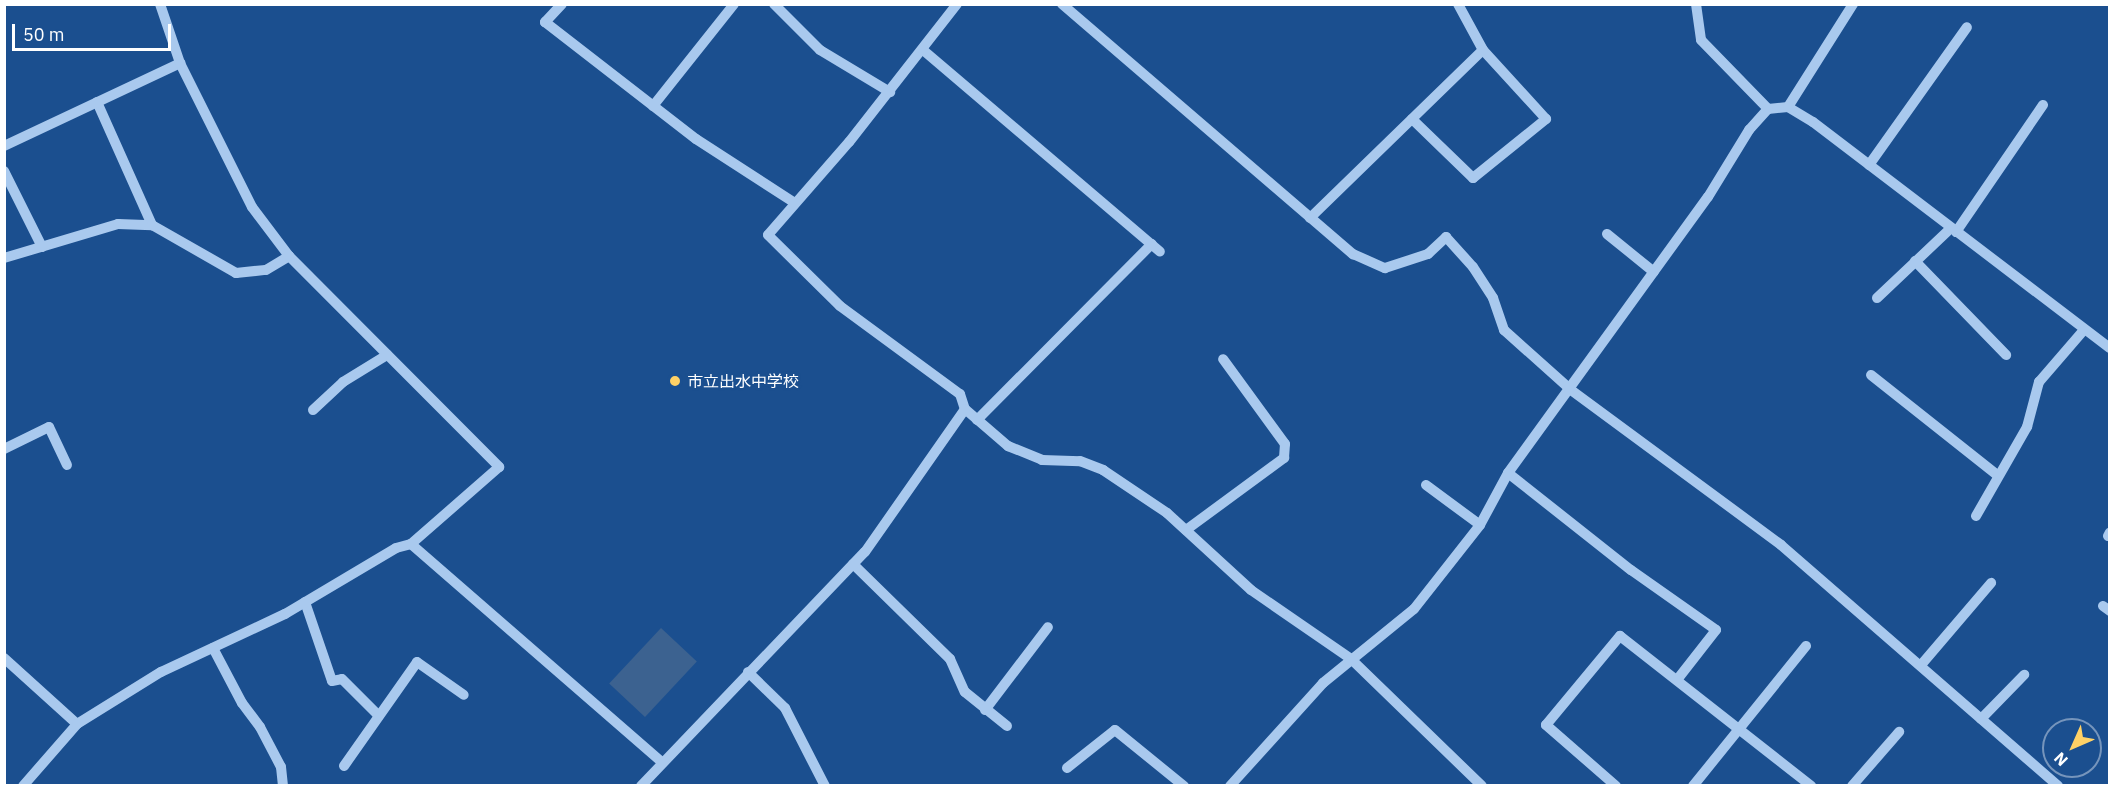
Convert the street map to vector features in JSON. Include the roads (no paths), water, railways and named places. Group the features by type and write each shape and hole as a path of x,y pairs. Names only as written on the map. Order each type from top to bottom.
{"street":[{"path":"23,786 77,724 161,672 305,602 396,548 411,544 499,467 289,255 252,207 180,63 160,4"},
{"path":"562,4 545,22 696,139 795,203"},
{"path":"653,106 735,4"},
{"path":"774,4 820,50 890,92"},
{"path":"957,4 890,92 768,235 840,306 960,394 965,409 1008,446 1042,460 1080,461 1103,470 1186,530 1251,590 1351,659 1482,786"},
{"path":"1062,4 1353,254 1385,268 1428,254 1446,237 1488,291 1504,330 1571,390 1781,545 1921,664 2058,786"},
{"path":"1412,119 1473,178 1546,119 1484,50 1458,4"},
{"path":"1696,4 1701,40 1768,109"},
{"path":"1788,107 1853,4"},
{"path":"1869,165 1967,27"},
{"path":"923,50 1160,252"},
{"path":"1310,218 1484,50"},
{"path":"4,146 180,63"},
{"path":"97,102 153,225"},
{"path":"1877,298 1915,261 1953,230 2043,105"},
{"path":"1230,786 1323,682 1414,609 1480,525 1508,473 1571,390 1708,197 1749,130 1768,109 1788,107 1869,165 2109,348"},
{"path":"4,171 42,247"},
{"path":"4,258 118,224 153,225 236,273 266,270 289,255"},
{"path":"1607,234 1654,272"},
{"path":"977,420 1152,244"},
{"path":"1915,261 2006,356"},
{"path":"1976,516 1996,474 2027,427 2039,382 2083,330"},
{"path":"313,410 343,382 387,355"},
{"path":"1186,530 1284,458 1285,444 1223,359"},
{"path":"1871,375 1996,474"},
{"path":"641,786 661,761 853,564 965,409"},
{"path":"4,449 49,427 67,465"},
{"path":"1508,473 1631,570 1716,630 1677,680"},
{"path":"1426,485 1480,525"},
{"path":"411,544 661,761"},
{"path":"853,564 950,659 965,692 1007,726"},
{"path":"1921,664 1990,583"},
{"path":"305,602 332,681 342,679 379,716"},
{"path":"985,710 1048,627"},
{"path":"1616,786 1546,725 1620,636 1812,786"},
{"path":"1693,786 1806,646"},
{"path":"213,648 242,703 260,727 281,767 283,786"},
{"path":"4,658 77,724"},
{"path":"344,766 417,662 464,695"},
{"path":"748,672 785,708 825,786"},
{"path":"1981,719 2024,675"},
{"path":"1067,768 1115,730 1184,786"},
{"path":"1852,786 1899,732"}],"water":[{"path":"661,628 697,661 645,717 609,684"}],"place":[{"name":"市立出水中学校","path":"675,381"}]}
